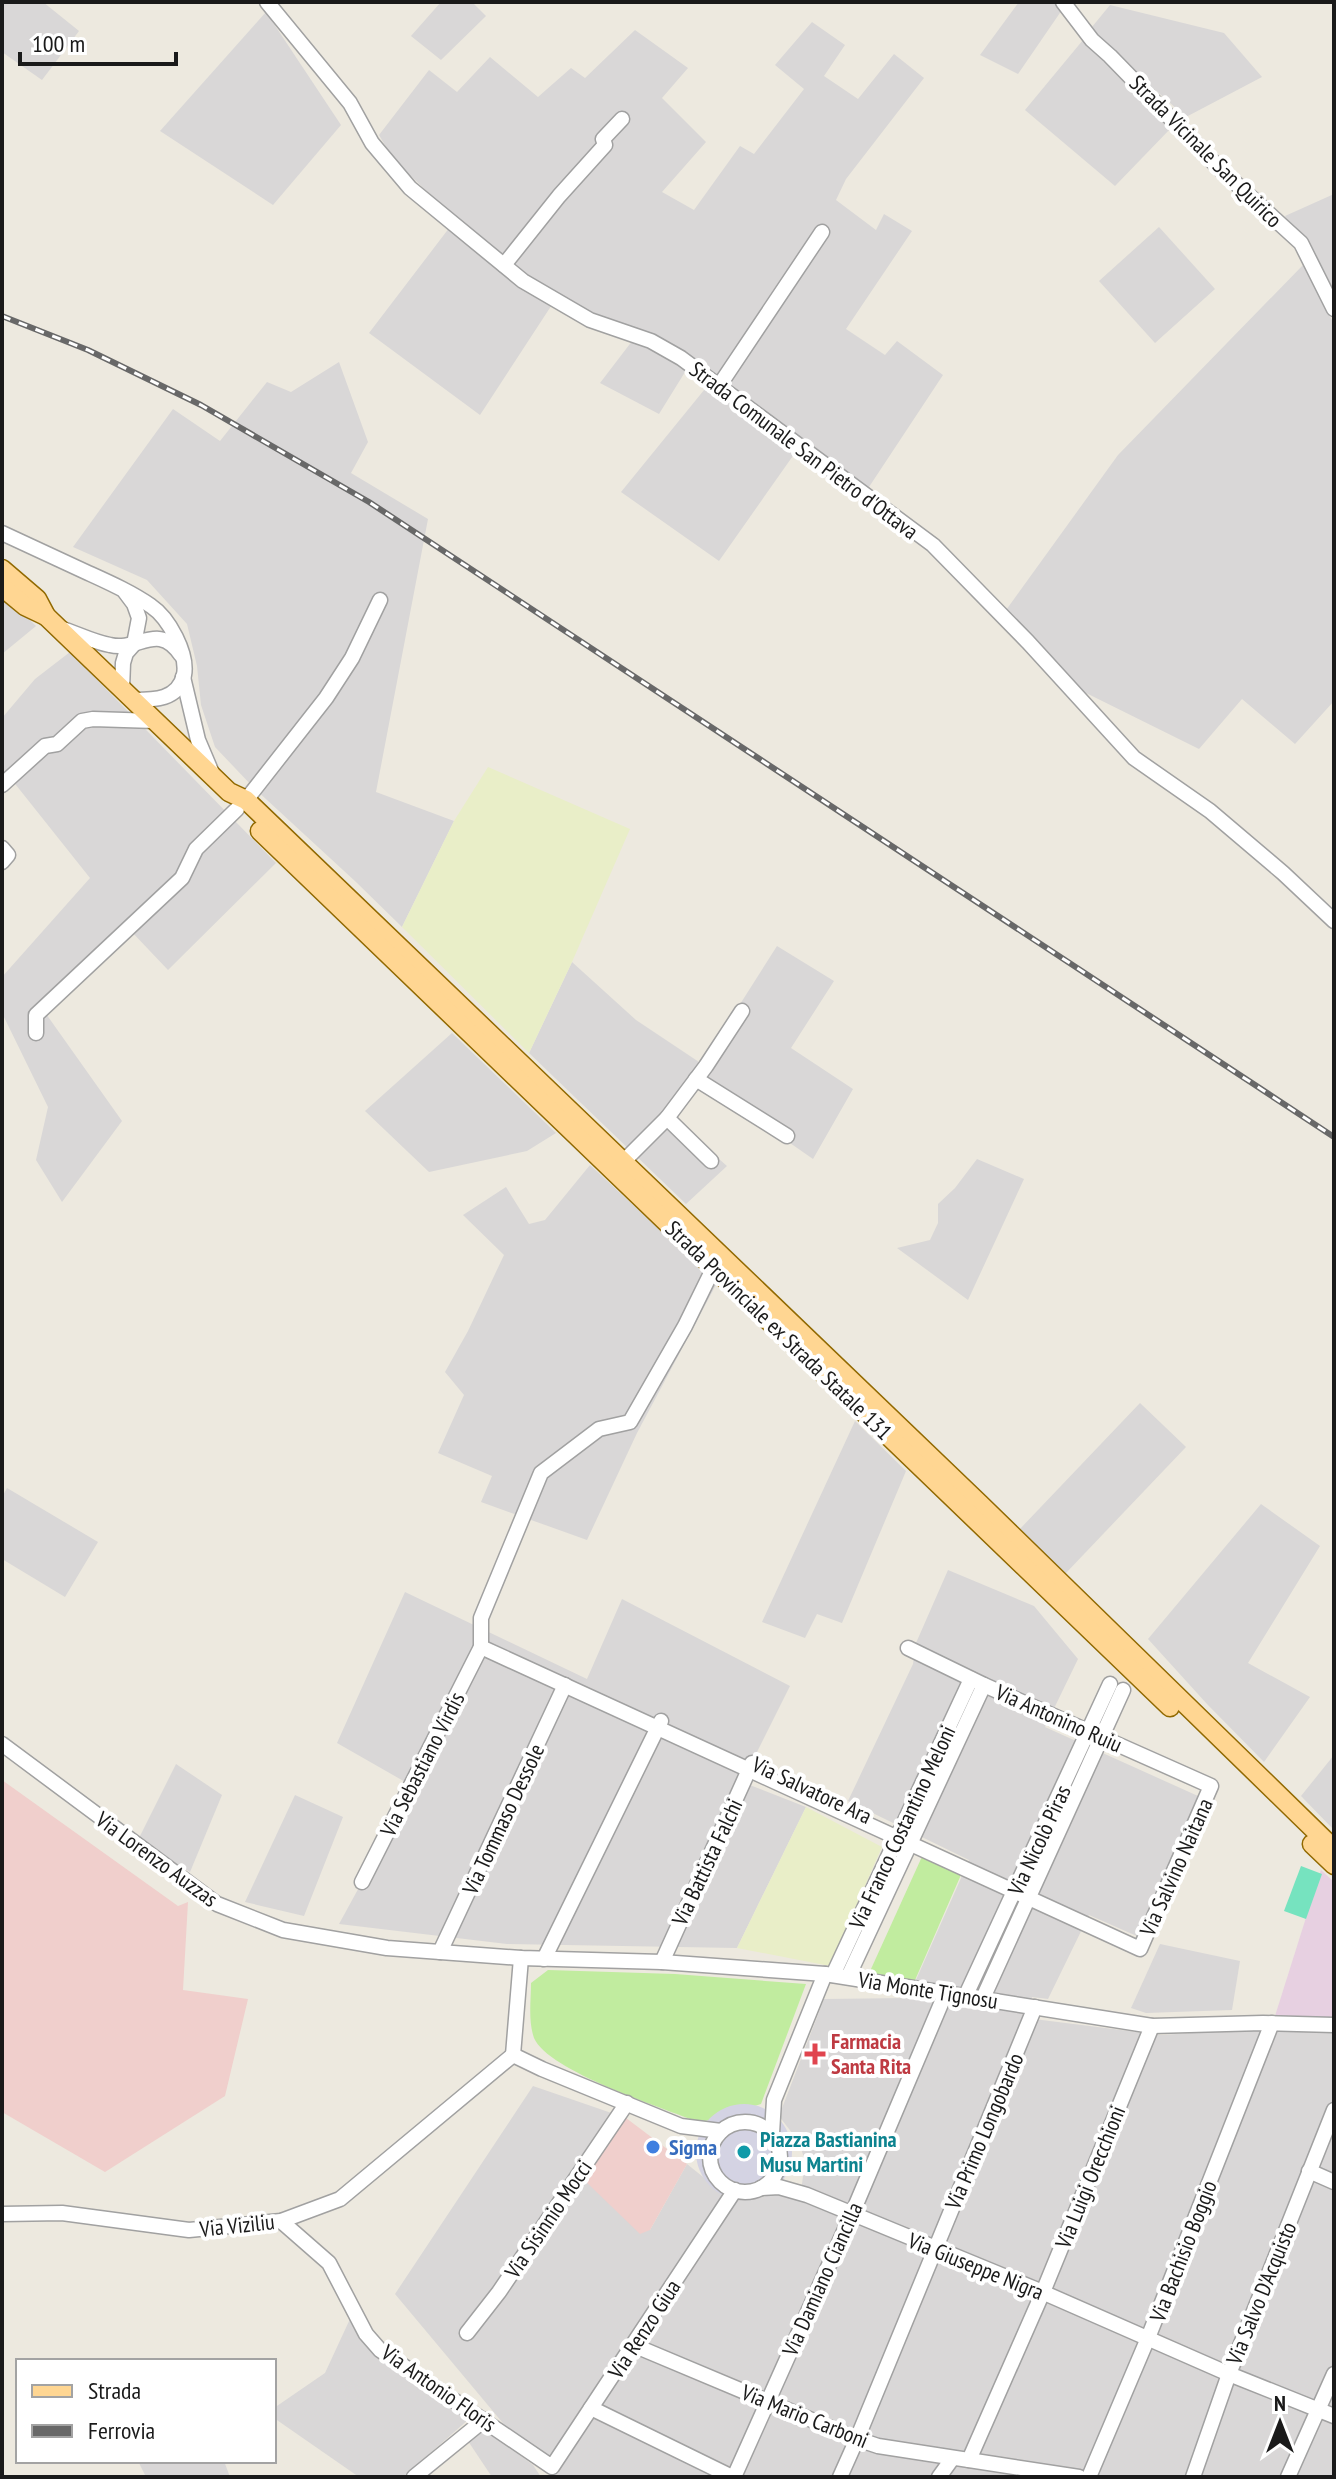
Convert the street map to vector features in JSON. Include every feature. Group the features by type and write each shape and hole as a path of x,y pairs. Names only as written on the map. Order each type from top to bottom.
{"main road":[{"name":"Strada Provinciale ex Strada Statale 131","path":"2,569 37,599 52,621 155,721 623,1162 1334,1849"},
{"name":"Strada Provinciale ex Strada Statale 131","path":"2,587 25,606 52,621"},
{"name":"Strada Provinciale ex Strada Statale 131","path":"238,800 714,1267 1334,1865"}],"street":[{"name":"Strada Comunale San Pietro d'Ottava","path":"267,2 350,103 372,143 410,188 523,281 590,320 651,341 681,358 933,545 1028,642 1134,758 1210,811 1334,921"},
{"name":"Strada Vicinale San Quirico","path":"1063,2 1092,40 1220,169 1301,243 1334,309"},
{"path":"504,265 605,145 603,139 622,119"},
{"path":"719,386 822,232"},
{"path":"2,533 122,589 154,607 161,615 177,639 198,740 214,777"},
{"path":"122,589 134,604 139,618 134,644 126,653 123,663 128,695 158,700 178,688 183,677"},
{"path":"36,1033 36,1015 182,878 196,849 326,698 352,658 380,600"},
{"path":"52,621 110,646 160,639 172,644 181,655"},
{"path":"2,785 45,746 57,744 82,721 155,721"},
{"path":"2,848 8,855 2,862"},
{"path":"623,1162 667,1118 742,1011"},
{"path":"696,1079 787,1136"},
{"path":"667,1118 711,1161"},
{"name":"Via Sebastiano Virdis","path":"362,1882 481,1642 481,1618 541,1473 599,1429 630,1422 685,1326 714,1267"},
{"name":"Via Salvatore Ara","path":"481,1642 565,1685 659,1724"},
{"name":"Via Salvatore Ara","path":"481,1642 1141,1946"},
{"name":"Via Antonino Ruiu","path":"908,1648 1211,1786"},
{"name":"Via Franco Costantino Meloni","path":"774,2100 978,1682"},
{"name":"Via Tommaso Dessole","path":"440,1952 565,1685"},
{"name":"Via Nicolò Piras","path":"983,1998 1023,1892 1116,1687"},
{"path":"544,1959 659,1724"},
{"name":"Via Lorenzo Auzzas","path":"2,1744 217,1904 283,1930 387,1948 521,1958"},
{"name":"Via Battista Falchi","path":"662,1962 751,1766"},
{"name":"Via Salvino Naitana","path":"1141,1946 1211,1786"},
{"name":"Via Nicolò Piras","path":"966,1995 1023,1892"},
{"path":"521,1958 513,2055 681,2126 721,2131"},
{"name":"Via Monte Tignosu","path":"521,1958 662,1962 835,1975 1152,2026 1334,2025"},
{"name":"Via Damiano Ciancilla","path":"733,2477 946,1992"},
{"name":"Via Primo Longobardo","path":"840,2477 1035,2007"},
{"name":"Via Bachisio Boggio","path":"1089,2477 1148,2338 1272,2023"},
{"name":"Via Luigi Orecchioni","path":"969,2460 1043,2292 1152,2026"},
{"name":"Via Viziliu","path":"2,2214 62,2213 189,2230 281,2221 340,2199 513,2055"},
{"path":"751,2122 774,2100"},
{"path":"772,2133 751,2122 729,2125 721,2131 710,2150 710,2160 718,2179 744,2192 761,2188 774,2177 780,2152 772,2133 774,2100"},
{"name":"Via Sisinnio Mocci","path":"467,2333 499,2292 627,2103"},
{"name":"Via Salvo D'Acquisto","path":"1193,2477 1229,2374 1334,2110"},
{"path":"681,2126 710,2150"},
{"path":"780,2162 787,2176 803,2194"},
{"path":"1309,2171 1334,2182"},
{"name":"Via Giuseppe Nigra","path":"761,2188 779,2187 803,2194 1334,2416"},
{"name":"Via Renzo Giua","path":"552,2467 735,2190"},
{"name":"Via Antonio Floris","path":"281,2221 329,2263 366,2334 380,2350 552,2467"},
{"name":"Via Mario Carboni","path":"633,2345 878,2446 1079,2477"},
{"path":"1288,2477 1334,2374"},
{"path":"591,2408 733,2477"},
{"path":"414,2477 484,2420"},
{"path":"939,2477 952,2459"}],"shaded area":[{"path":"2,2 43,2 79,31 42,80 2,52"},
{"path":"441,2 472,2 486,16 441,60 411,36"},
{"path":"1019,2 1060,2 1064,7 1018,74 980,55"},
{"path":"1110,5 1224,33 1262,77 1186,117 1102,43 1092,27"},
{"path":"266,12 341,125 273,205 160,131"},
{"path":"812,22 845,45 824,76 858,99 894,54 924,78 846,179 836,200 876,230 884,214 912,231 846,329 885,355 897,341 943,375 867,490 802,443 719,561 621,492 713,379 690,364 659,414 600,383 639,332 557,297 480,415 369,333 456,219 393,159 379,135 429,70 457,92 490,57 538,97 571,68 585,78 635,30 688,68 662,98 706,142 662,192 694,210 740,146 754,154 804,89 775,65"},
{"path":"1083,40 1120,72 1171,128 1115,186 1025,110"},
{"path":"1334,194 1334,305 1285,216"},
{"path":"1159,227 1215,289 1155,343 1099,281"},
{"path":"1303,265 1334,324 1334,701 1295,744 1242,699 1199,749 1082,691 1001,617 1118,455"},
{"path":"339,362 368,442 351,473 428,519 376,792 454,821 402,927 254,788 215,747 201,705 197,666 187,624 147,580 73,547 173,409 220,441 267,382 291,392"},
{"path":"2,594 36,626 2,654"},
{"path":"70,652 276,863 168,970 130,930 44,1011 122,1121 62,1202 36,1160 48,1107 2,1013 2,977 90,878 12,780 2,787 2,718 35,679"},
{"path":"777,946 834,981 791,1048 853,1089 813,1159 694,1076 669,1115 727,1166 686,1204 529,1053 572,962 636,1020 702,1064"},
{"path":"452,1033 556,1133 527,1151 429,1172 365,1111"},
{"path":"977,1159 1024,1179 968,1300 897,1248 930,1240 938,1223 938,1204"},
{"path":"590,1165 717,1283 637,1433 587,1540 481,1502 492,1476 438,1453 464,1395 445,1372 504,1255 463,1215 506,1187 529,1224 545,1220"},
{"path":"1140,1403 1186,1447 1065,1574 1019,1530"},
{"path":"855,1421 906,1471 842,1623 817,1614 805,1638 762,1622"},
{"path":"7,1488 98,1542 65,1597 2,1559 2,1497"},
{"path":"1261,1504 1320,1546 1248,1663 1310,1697 1264,1762 1148,1639"},
{"path":"948,1570 1034,1606 1078,1659 1045,1727 1198,1796 1139,1937 1089,1915 1048,1999 1032,1997 1026,2018 1161,2035 1236,2030 1334,2030 1334,2477 550,2477 558,2469 507,2428 395,2294 533,2086 626,2118 582,2178 650,2230 687,2164 733,2201 763,2197 779,2191 801,2192 805,2161 799,2142 779,2116 824,1999 908,1998 969,1860 848,1801 913,1664 916,1643"},
{"path":"405,1592 587,1679 622,1599 790,1686 742,1782 806,1807 737,1948 507,1944 339,1924 414,1787 337,1743"},
{"path":"1334,1755 1334,1830 1301,1796"},
{"path":"176,1764 222,1795 190,1872 138,1840"},
{"path":"2,1780 178,1906 188,1902 183,1990 248,1999 225,2096 105,2172 2,2112"},
{"path":"295,1795 343,1817 304,1916 245,1902"},
{"path":"1321,1870 1334,1882 1334,2019 1275,2016"},
{"path":"1160,1944 1240,1961 1232,2010 1146,2013 1131,2008"},
{"name":"Piazza Bastianina Musu Martini","path":"744,2104 762,2108 778,2118 788,2134 792,2152 788,2170 778,2186 762,2196 744,2200 726,2196 710,2186 700,2170 696,2152 700,2134 710,2118 726,2108"},
{"path":"626,2118 687,2164 650,2230 640,2234 582,2178"},
{"path":"350,2319 370,2348 469,2419 403,2477 359,2477 276,2419 276,2407 325,2373"},
{"path":"485,2429 533,2465 541,2477 492,2477 468,2441"},
{"path":"139,2463 225,2463 230,2477 146,2477"}],"green space":[{"path":"488,767 630,829 529,1053 402,927 454,821"},
{"path":"806,1807 882,1847 830,1966 737,1948"},
{"path":"925,1850 964,1868 912,1987 866,1980"},
{"path":"1301,1866 1322,1874 1306,1919 1284,1911"},
{"path":"548,1970 675,1974 806,1984 761,2104 698,2122 608,2087 544,2051 532,2031 531,1983"}],"railway":[{"path":"2,316 88,350 201,405 369,502 1334,1137"}],"place":[{"name":"Farmacia Santa Rita","path":"815,2054"},
{"name":"Sigma","path":"653,2147"},
{"name":"Piazza Bastianina Musu Martini","path":"744,2152"}]}
